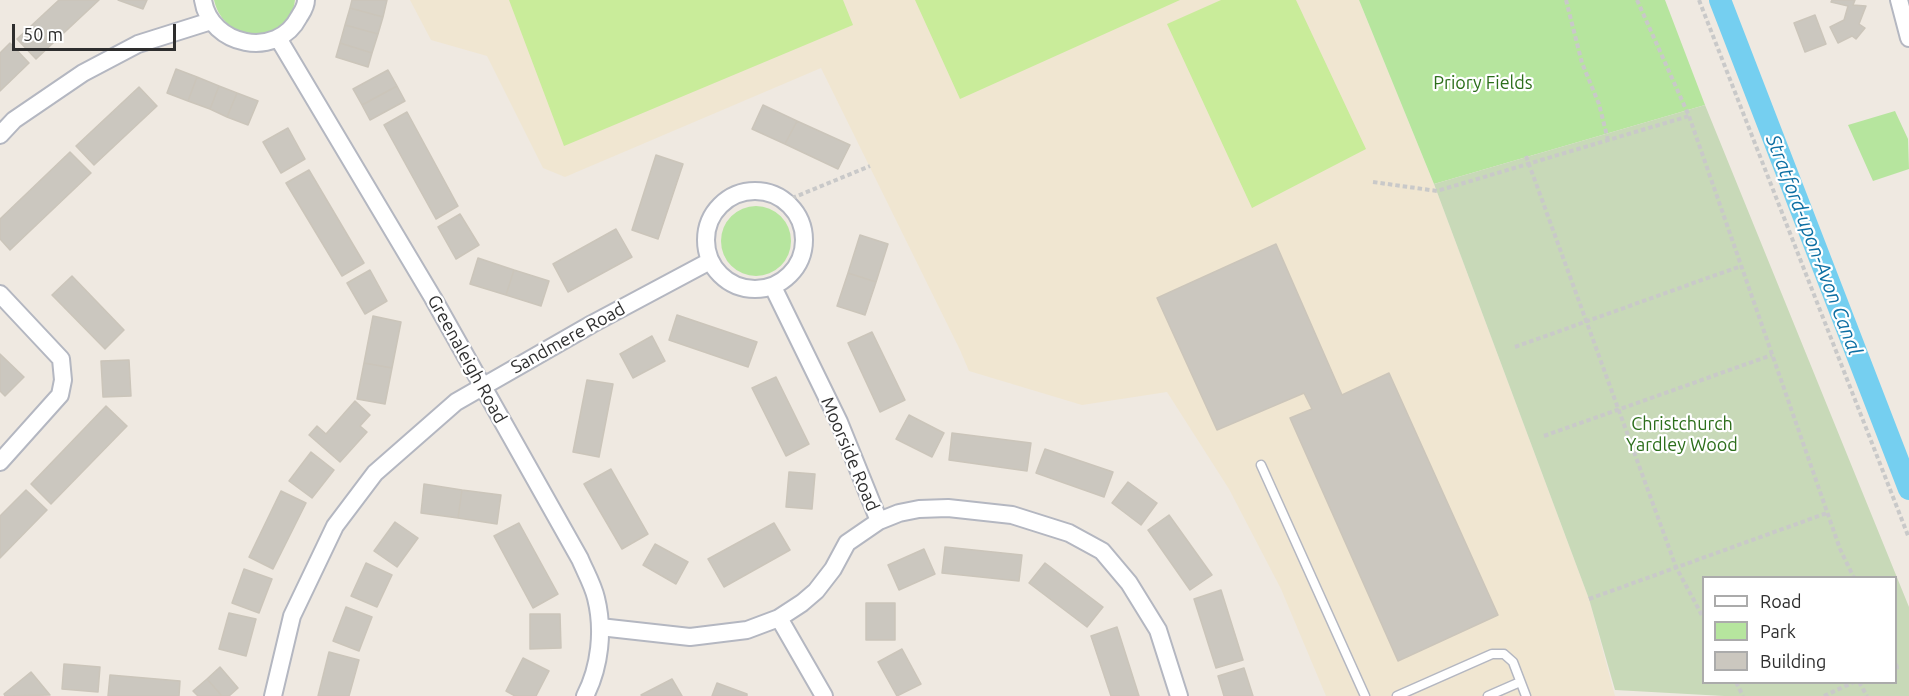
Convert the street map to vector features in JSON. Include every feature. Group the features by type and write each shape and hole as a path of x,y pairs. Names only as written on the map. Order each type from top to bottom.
{"street":[{"path":"203,0 211,21 221,32 234,40 249,44 264,43 278,38 296,24 306,5 306,0"},
{"path":"1899,0 1909,38"},
{"path":"0,135 14,120 83,73 138,44 211,21"},
{"name":"Greenaleigh Road","path":"278,38 433,298 580,559 596,597 600,627 597,666 585,696"},
{"path":"761,191 785,201 799,217 805,237 802,258 791,275 773,287 748,290 725,280 710,261 705,235 715,211 735,195 761,191"},
{"name":"Sandmere Road","path":"273,696 292,616 335,526 375,473 456,402 482,385 710,261"},
{"name":"Moorside Road","path":"773,287 838,422 879,521 899,513 938,508 1012,515 1069,533 1102,551 1129,583 1158,630 1179,696"},
{"path":"0,294 61,359 63,380 60,395 0,462"},
{"path":"600,627 690,636 747,630 779,618 816,591 833,569 847,543 879,521"},
{"path":"779,618 824,696"}],"lane":[{"path":"1261,465 1365,696"},
{"path":"1397,696 1492,654 1504,654 1513,662 1526,696"},
{"path":"1488,696 1520,682"}],"path":[{"path":"1566,0 1582,63 1599,104 1608,140"},
{"path":"1637,0 1689,116 1827,513 1853,576"},
{"path":"1699,0 1909,538"},
{"path":"1373,182 1437,191 1689,116"},
{"path":"1526,156 1676,567 1702,616"},
{"path":"785,201 870,166"},
{"path":"1515,347 1742,266"},
{"path":"1544,436 1620,411 1772,355"},
{"path":"1589,599 1827,513"},
{"path":"1824,696 1851,684"},
{"path":"1858,684 1867,696"}],"shaded area":[{"path":"410,0 1359,0 1434,184 1589,599 1615,696 1326,696 1281,589 1229,489 1167,392 1082,405 969,371 821,68 565,177 543,168 487,56 431,40"}],"green space":[{"path":"214,0 295,0 291,15 282,26 270,33 257,35 243,33 231,26 220,15"},
{"path":"509,0 843,0 853,25 564,146"},
{"path":"915,0 1180,0 960,99"},
{"path":"1221,0 1296,0 1366,149 1252,208 1167,24"},
{"name":"Priory Fields","path":"1359,0 1665,0 1705,105 1434,184"},
{"name":"Christchurch Yardley Wood","path":"1705,105 1896,576 1702,576 1702,684 1897,684 1897,577 1909,607 1909,696 1724,696 1615,690 1589,599 1434,184"},
{"path":"1895,111 1908,139 1909,169 1873,181 1848,125"},
{"path":"749,206 763,206 776,211 786,221 791,241 786,261 776,271 763,276 749,276 736,271 726,261 721,248 721,234 726,221 736,211"}],"building":[{"path":"59,0 99,0 36,59 17,39"},
{"path":"118,0 147,0 143,9"},
{"path":"352,0 387,0 383,17 350,8"},
{"path":"1832,0 1855,0 1853,5 1866,6 1859,24 1865,28 1856,39 1852,36 1838,43 1830,27 1844,20 1848,6 1831,2"},
{"path":"350,8 383,17 378,34 345,25"},
{"path":"1815,15 1826,44 1805,52 1794,23"},
{"path":"345,25 378,34 372,53 340,43"},
{"path":"10,43 29,63 0,91 0,53"},
{"path":"340,43 372,53 368,67 336,57"},
{"path":"176,69 197,77 188,101 167,93"},
{"path":"388,70 397,86 362,105 353,89"},
{"path":"197,77 219,86 210,109 188,101"},
{"path":"219,86 237,93 227,117 210,109"},
{"path":"397,86 405,101 370,120 362,105"},
{"path":"139,87 157,106 94,165 76,146"},
{"path":"237,93 258,101 248,125 227,117"},
{"path":"763,105 797,121 785,144 752,129"},
{"path":"407,112 458,206 436,219 384,125"},
{"path":"797,121 850,145 838,169 785,144"},
{"path":"288,128 305,159 281,173 263,142"},
{"path":"70,152 91,173 10,250 0,239 0,219"},
{"path":"656,155 683,164 658,239 632,230"},
{"path":"309,170 364,263 342,276 286,183"},
{"path":"460,214 479,245 456,259 438,227"},
{"path":"616,229 632,257 568,292 553,264"},
{"path":"860,235 888,244 876,282 848,273"},
{"path":"1276,244 1342,395 1389,373 1498,615 1398,661 1290,418 1312,409 1304,393 1217,430 1157,298"},
{"path":"478,258 514,270 506,295 470,284"},
{"path":"370,270 387,301 365,314 347,283"},
{"path":"514,270 549,281 541,306 506,295"},
{"path":"848,273 876,282 865,315 837,306"},
{"path":"72,276 124,330 105,349 52,295"},
{"path":"677,315 757,342 748,367 669,340"},
{"path":"373,316 401,322 392,368 364,363"},
{"path":"872,332 905,400 880,412 848,343"},
{"path":"652,336 665,361 633,378 620,354"},
{"path":"0,354 24,377 5,396 0,391"},
{"path":"129,360 131,396 103,397 101,361"},
{"path":"364,363 392,368 385,404 357,399"},
{"path":"776,377 809,444 786,456 752,388"},
{"path":"587,380 613,384 599,457 573,452"},
{"path":"355,401 370,415 360,426 367,432 340,462 309,435 317,426 326,434"},
{"path":"106,406 127,426 51,504 31,484"},
{"path":"909,415 944,433 932,457 896,439"},
{"path":"952,433 1031,443 1027,471 949,460"},
{"path":"1045,449 1113,472 1104,497 1036,473"},
{"path":"311,452 334,470 312,498 289,481"},
{"path":"611,469 648,534 622,549 584,484"},
{"path":"789,472 815,474 812,509 786,507"},
{"path":"1128,482 1157,503 1141,525 1112,503"},
{"path":"424,484 462,490 458,518 421,513"},
{"path":"26,490 47,510 0,558 0,516"},
{"path":"462,490 501,495 497,524 458,518"},
{"path":"281,491 306,503 273,569 249,557"},
{"path":"1169,515 1212,575 1190,590 1148,530"},
{"path":"395,522 418,538 397,567 374,551"},
{"path":"519,523 558,594 533,608 494,536"},
{"path":"774,523 790,550 724,587 708,559"},
{"path":"655,544 688,562 676,584 643,565"},
{"path":"945,547 1022,555 1019,581 942,573"},
{"path":"924,549 935,574 899,590 888,565"},
{"path":"366,563 392,575 377,607 351,596"},
{"path":"1045,563 1103,607 1087,627 1029,583"},
{"path":"244,569 272,579 259,613 232,603"},
{"path":"1221,590 1243,660 1216,668 1194,599"},
{"path":"866,603 895,603 895,640 866,640"},
{"path":"346,607 372,617 359,651 333,641"},
{"path":"229,613 256,619 246,656 219,649"},
{"path":"530,614 560,614 561,648 530,649"},
{"path":"1117,627 1139,696 1111,696 1091,636"},
{"path":"902,649 921,684 897,696 878,662"},
{"path":"329,652 359,660 349,696 318,696"},
{"path":"523,658 549,671 536,696 515,696 506,691"},
{"path":"64,664 100,667 98,692 62,689"},
{"path":"220,667 238,688 229,696 222,696 207,679"},
{"path":"1244,668 1253,696 1224,696 1218,676"},
{"path":"31,672 50,695 5,696 4,694"},
{"path":"110,675 180,681 179,696 108,696"},
{"path":"207,679 222,696 198,696 193,691"},
{"path":"672,679 682,696 641,695"},
{"path":"717,683 747,694 747,696 712,696"}],"waterway":[{"name":"Stratford-upon-Avon Canal","path":"1720,0 1909,489"}]}
